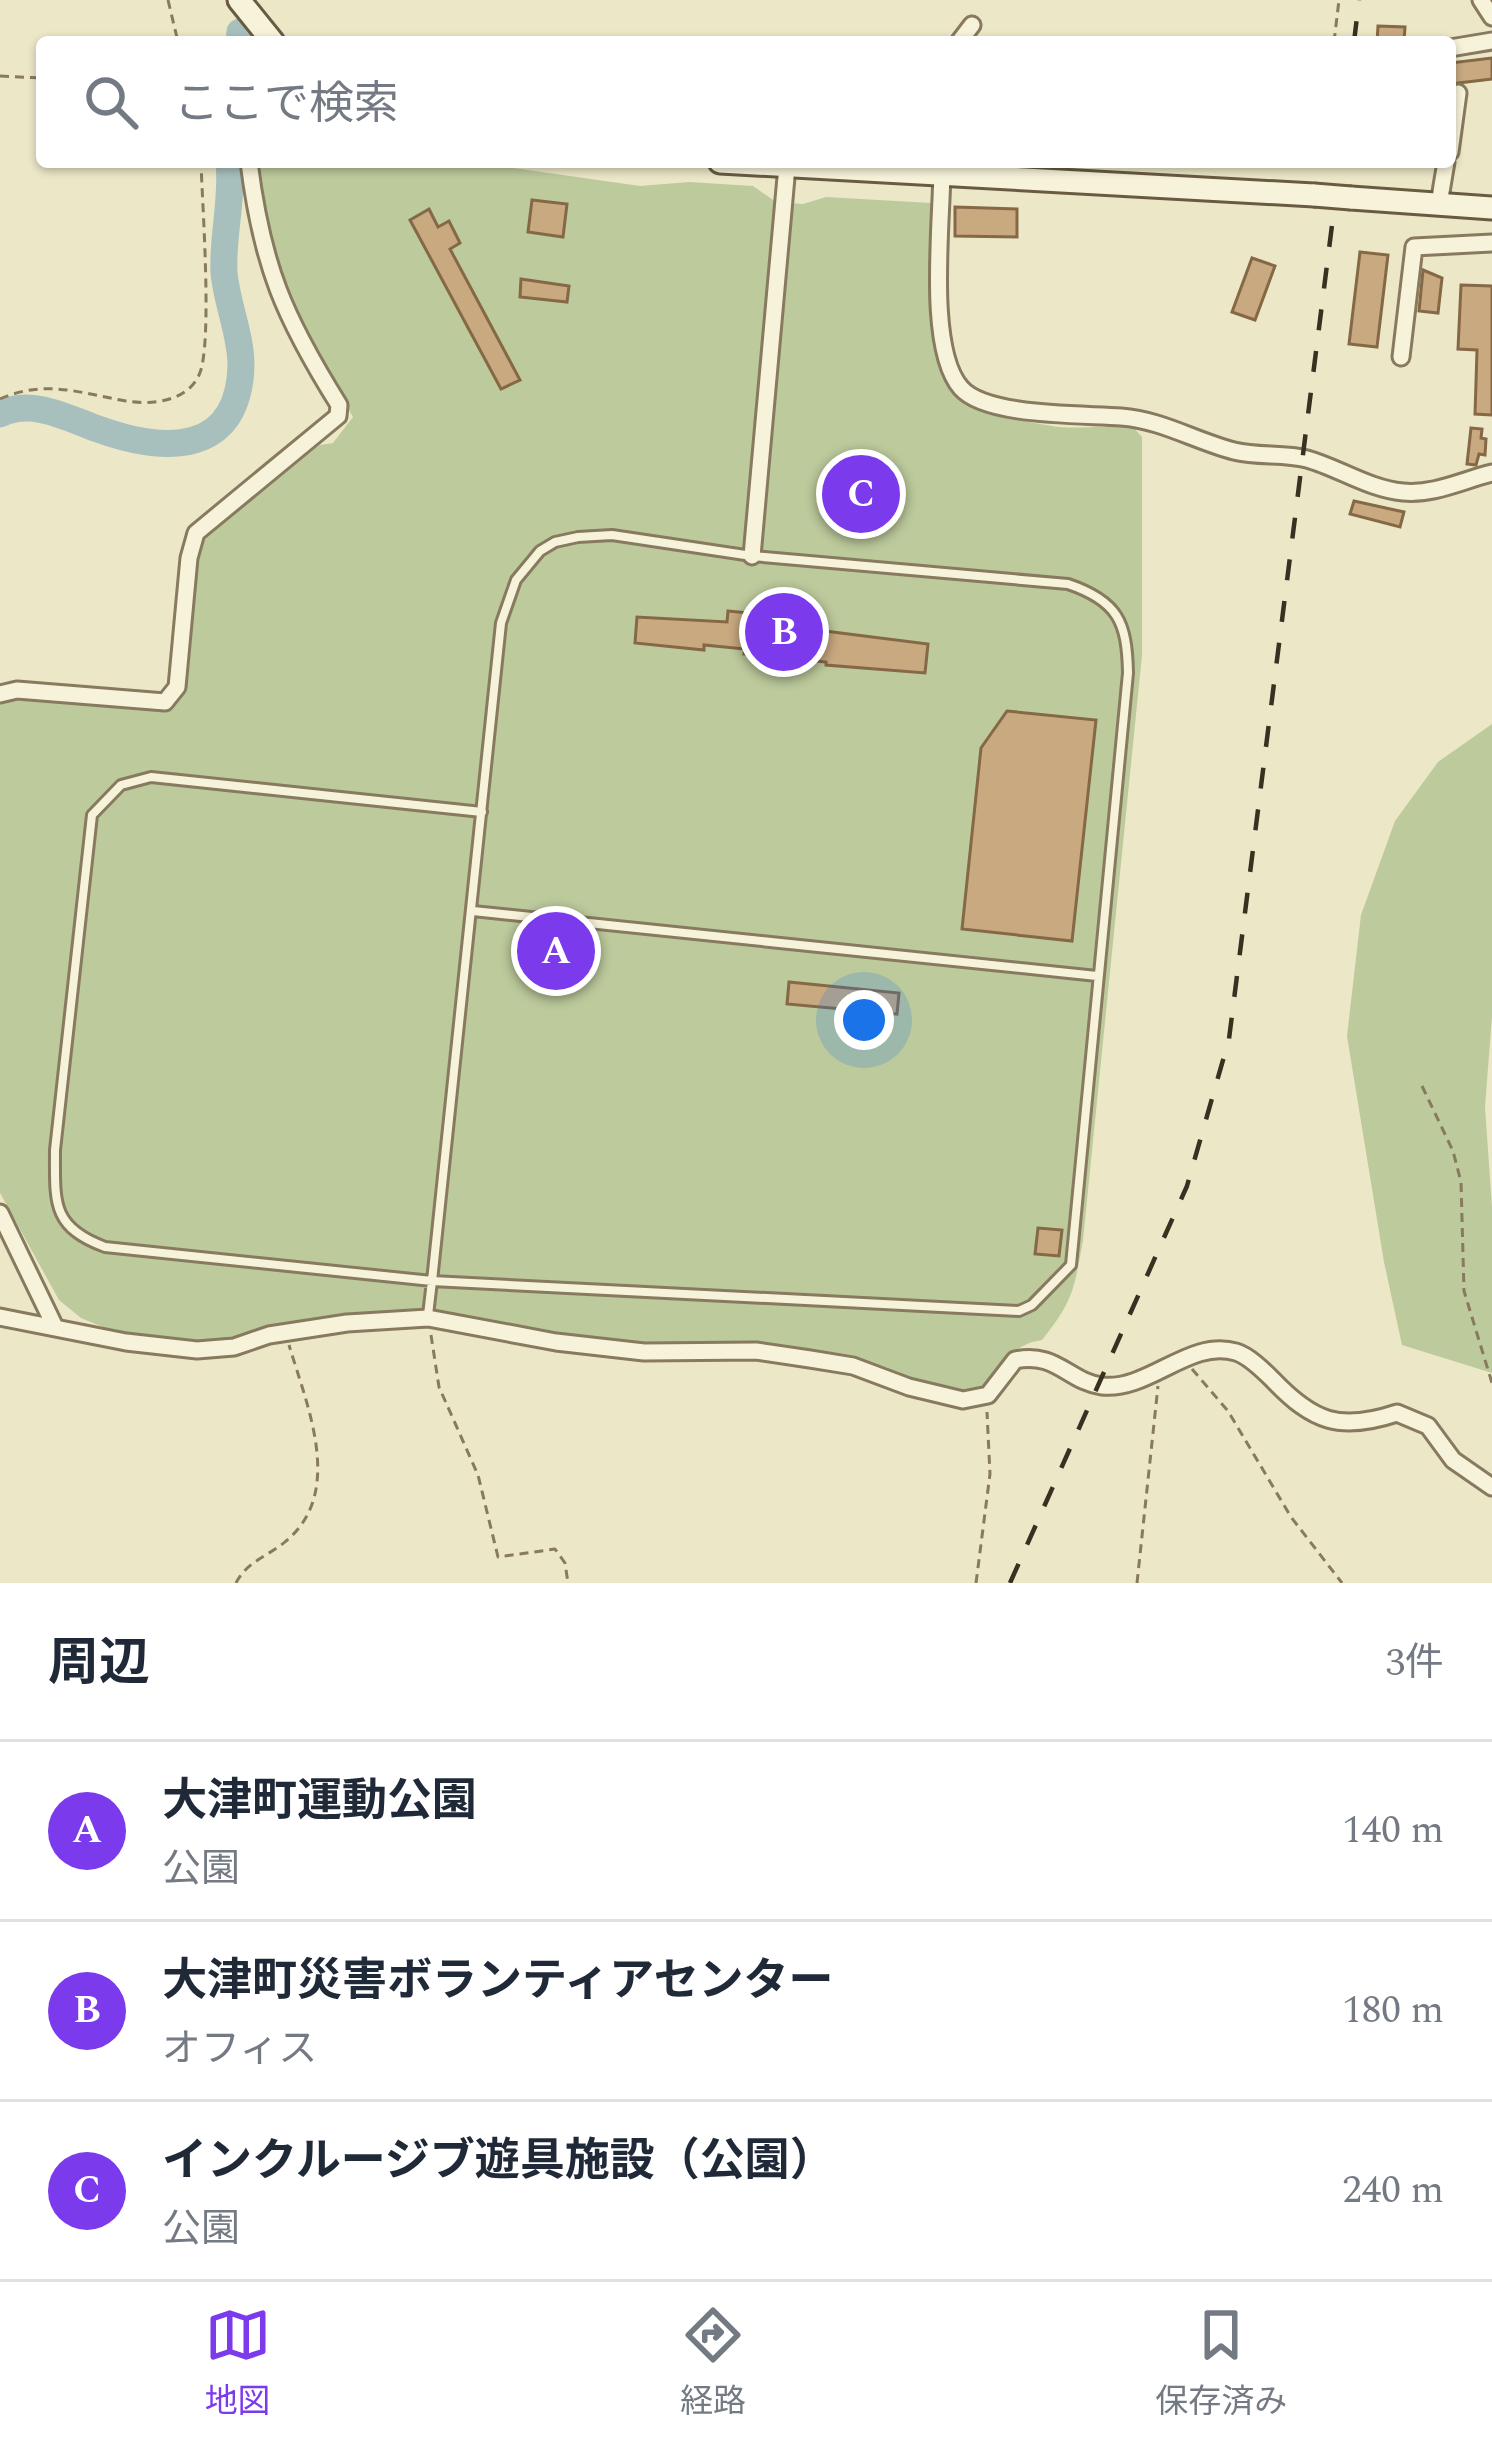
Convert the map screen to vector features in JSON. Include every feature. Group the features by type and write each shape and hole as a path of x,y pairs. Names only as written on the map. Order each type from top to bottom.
{"main road":[{"path":"239,0 266,36"},
{"path":"942,168 1492,208"}],"street":[{"path":"1481,0 1492,17"},
{"path":"964,36 972,26"},
{"path":"1456,47 1492,41"},
{"path":"1456,108 1458,93"},
{"path":"0,694 17,690 165,702 176,687 189,558 196,532 338,416 339,405 283,308 264,252 250,168"},
{"path":"752,556 787,168"},
{"path":"942,168 937,264 940,309 958,386 972,396 1037,412 1124,417 1166,425 1216,446 1304,458 1402,492 1434,490 1492,473"},
{"path":"1439,204 1445,168"},
{"path":"1401,357 1414,248 1492,243"},
{"path":"0,1213 56,1327"},
{"path":"0,1317 126,1342 197,1350 234,1347 285,1332 402,1316 428,1318 556,1342 644,1352 756,1352 810,1359 853,1366 963,1400 988,1395 1015,1360 1031,1356 1100,1387 1141,1381 1217,1350 1238,1352 1301,1409 1320,1420 1374,1421 1397,1413 1428,1426 1453,1460 1492,1487"}],"lane":[{"path":"428,1318 432,1282 473,911 501,622 516,580 540,551 555,542 612,535 752,556 1068,584 1092,592 1114,609 1127,638 1128,673 1071,1265 1032,1306 1019,1311 432,1282 105,1246 79,1237 55,1203 57,1128 92,815 121,785 151,777 482,812"},
{"path":"473,911 1097,976"}],"path":[{"path":"168,0 177,36"},
{"path":"1335,36 1339,0"},
{"path":"0,76 36,78"},
{"path":"0,399 27,388 58,387 155,404 179,395 200,375 204,327 201,168"},
{"path":"1422,1086 1453,1151 1461,1182 1464,1292 1492,1383"},
{"path":"428,1318 439,1387 478,1475 499,1557 555,1549 565,1563 568,1583"},
{"path":"236,1583 253,1562 286,1542 313,1507 317,1440 285,1332"},
{"path":"1183,1360 1228,1411 1291,1517 1342,1583"},
{"path":"1137,1583 1160,1372"},
{"path":"976,1583 990,1474 988,1395"}],"green space":[{"path":"259,168 514,168 640,186 689,182 753,186 776,202 803,204 826,197 931,203 931,323 940,369 955,394 1016,419 1059,427 1133,427 1142,437 1142,655 1083,1240 1071,1293 1053,1326 1042,1340 1014,1352 979,1390 949,1392 883,1366 771,1346 696,1349 588,1338 423,1309 272,1327 222,1344 193,1346 127,1337 81,1318 59,1300 0,1193 0,701 19,697 155,709 173,706 181,692 195,564 207,532 259,485 320,445 333,443 353,417 290,295"},
{"path":"1492,724 1492,1016 1485,1107 1492,1207 1492,1373 1402,1345 1347,1036 1361,915 1395,821 1438,762"}],"building":[{"path":"1378,26 1405,27 1404,36 1377,36"},
{"path":"1492,58 1492,79 1456,83 1456,62"},
{"path":"532,200 567,204 563,237 528,232"},
{"path":"955,207 1017,209 1017,237 955,236"},
{"path":"429,209 438,227 449,221 460,243 450,249 520,380 501,389 410,220"},
{"path":"1360,252 1388,255 1377,347 1349,344"},
{"path":"1252,258 1275,266 1255,320 1232,312"},
{"path":"1423,270 1442,278 1438,313 1419,311"},
{"path":"521,279 569,286 567,302 520,297"},
{"path":"1461,285 1492,286 1492,415 1475,414 1477,350 1458,349"},
{"path":"1471,428 1482,429 1481,438 1486,439 1485,455 1479,454 1476,465 1467,464"},
{"path":"1354,501 1404,512 1400,527 1350,514"},
{"path":"728,611 749,613 748,623 791,622 809,629 928,644 925,673 826,665 744,654 745,649 635,643 637,617 727,622"},
{"path":"1007,711 1096,720 1072,941 962,929 981,748"},
{"path":"789,982 899,993 897,1014 787,1004"},
{"path":"1038,1228 1062,1230 1059,1256 1035,1254"}],"waterway":[{"path":"240,32 240,36"},
{"path":"0,414 37,409 123,437 172,443 212,432 227,417 237,395 241,365 224,273 229,168"}],"railway":[{"path":"1355,36 1359,0"},
{"path":"1010,1583 1187,1186 1229,1039 1339,168"}],"place":[{"name":"インクルージブ遊具施設（公園）","path":"861,494"},
{"name":"大津町災害ボランティアセンター","path":"784,632"},
{"name":"大津町運動公園","path":"556,951"}]}
